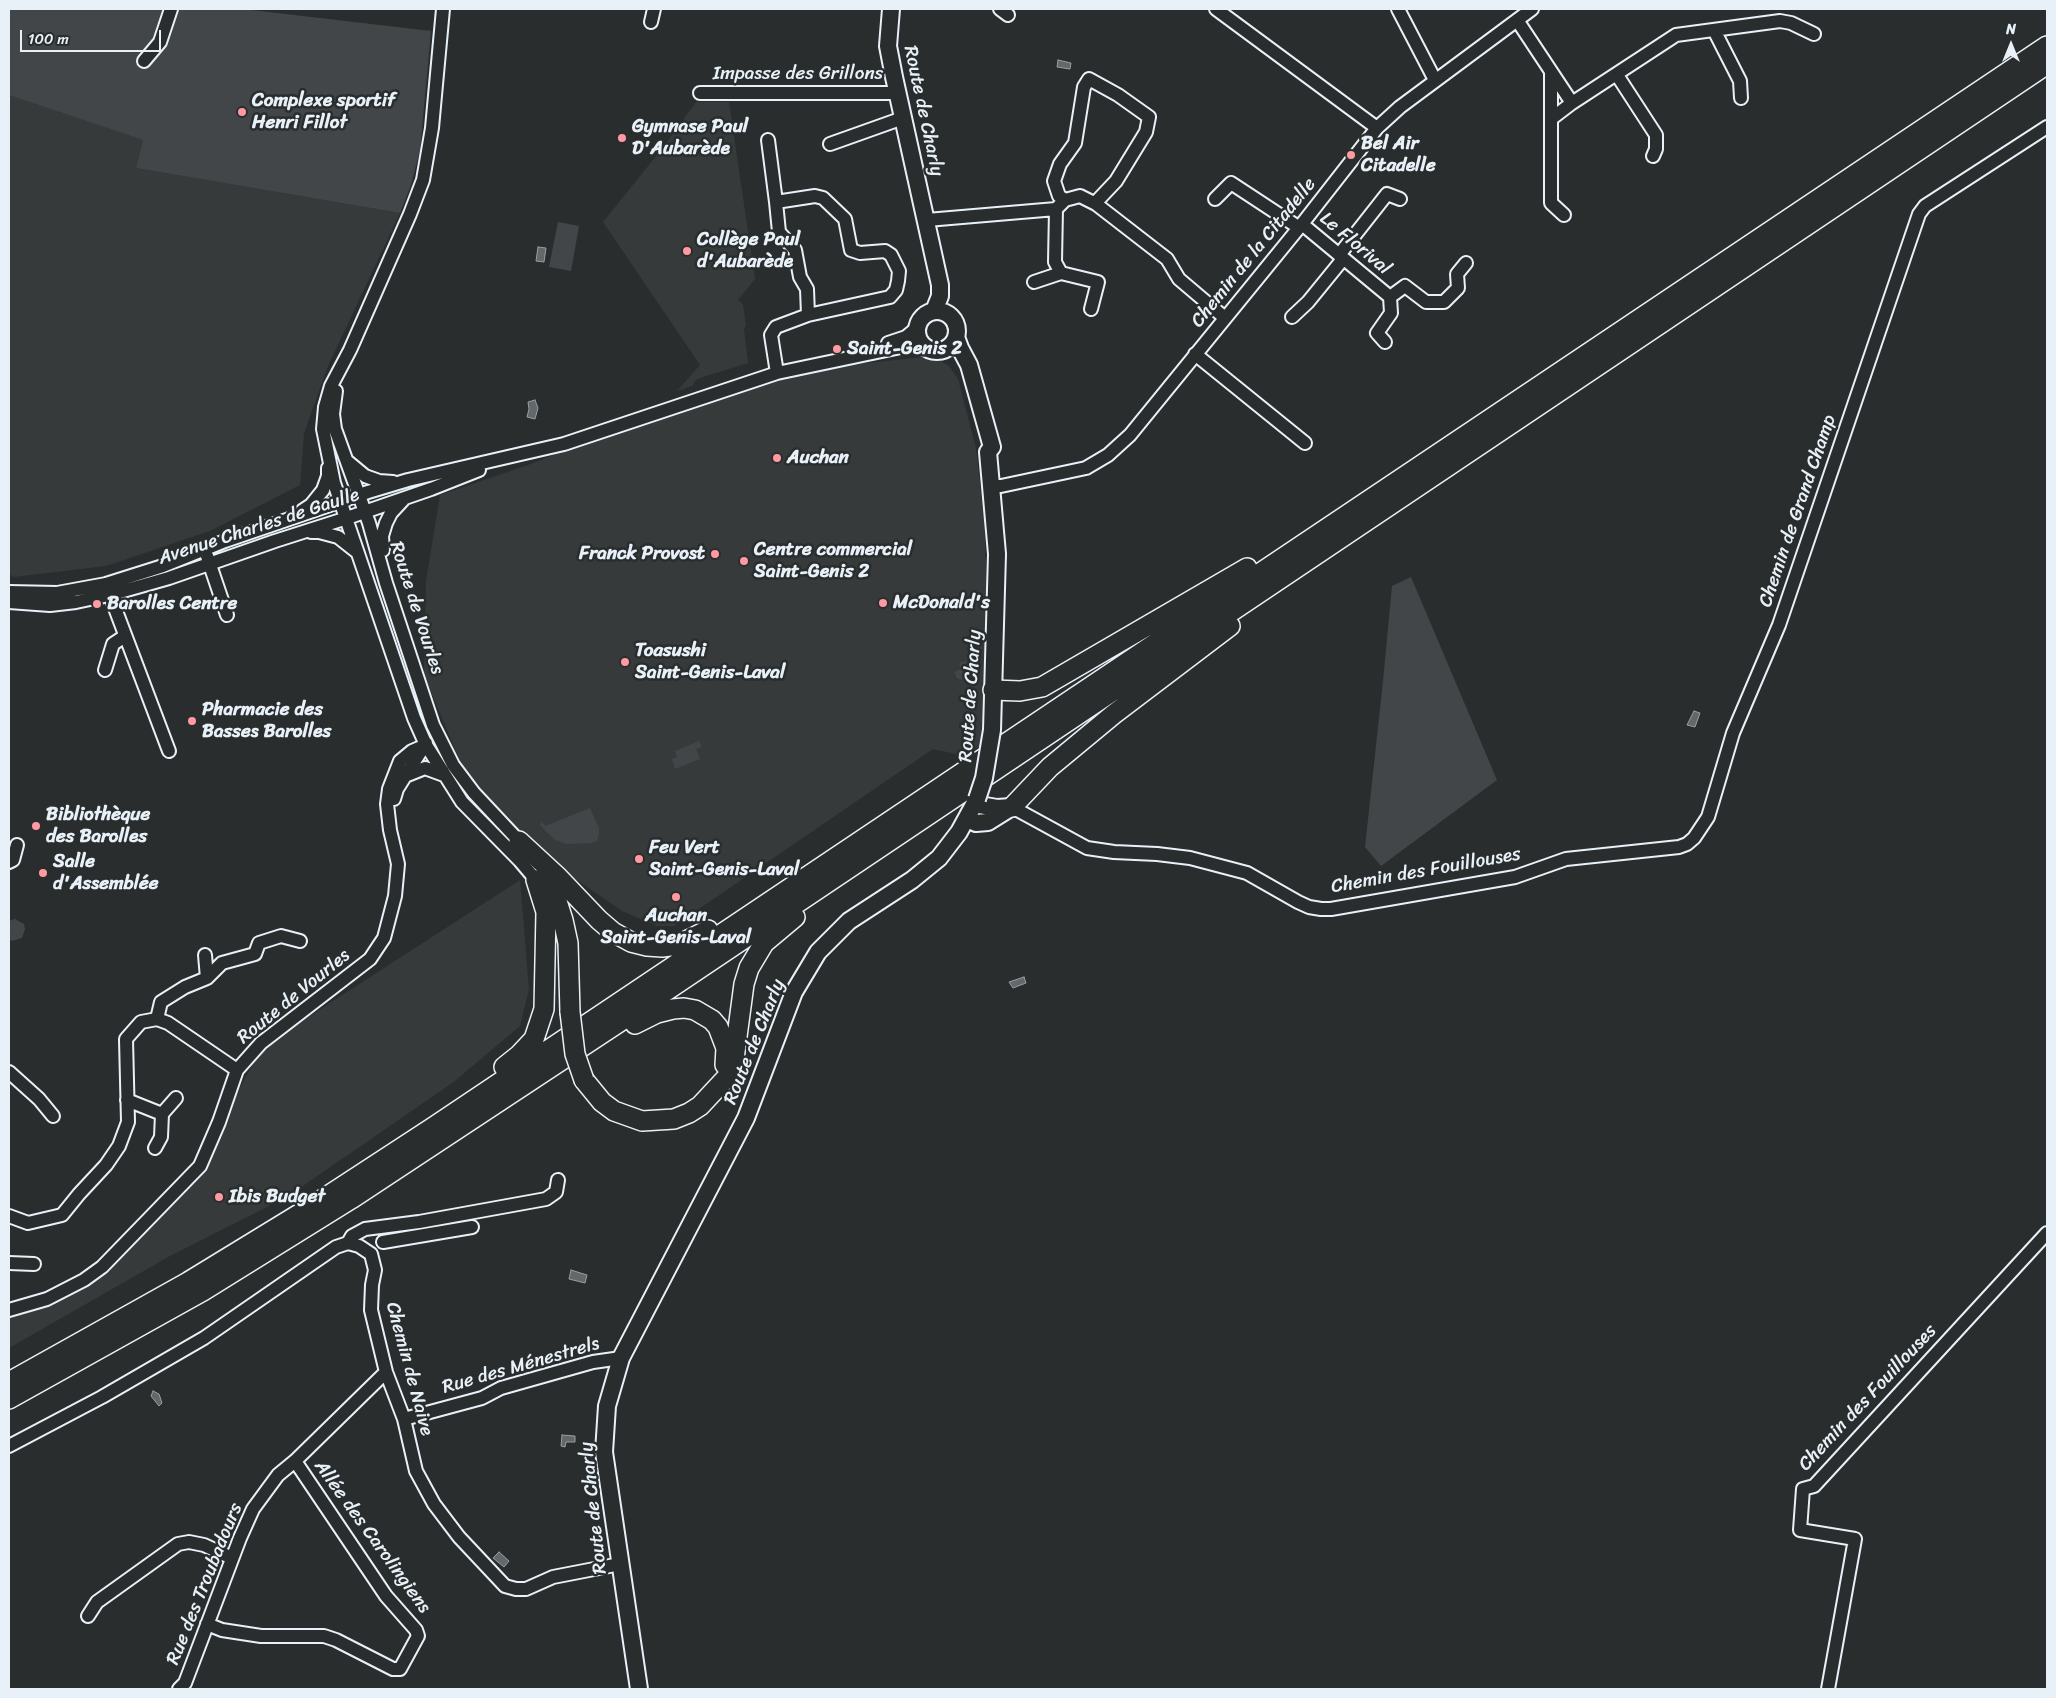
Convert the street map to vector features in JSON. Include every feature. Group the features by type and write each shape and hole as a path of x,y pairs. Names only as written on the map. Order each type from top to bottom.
{"highway":[{"path":"9,1382 188,1282 314,1205 432,1128 2047,46"},
{"path":"9,1400 203,1291 351,1199 551,1067 2047,64"},
{"path":"1012,807 1050,767 1114,714 1211,640 1326,558 1330,544"},
{"path":"993,690 1020,692 1042,687 1286,546 1302,545"},
{"path":"519,840 614,932 631,942 646,946 678,945 691,940 789,880 805,878"},
{"path":"519,840 563,920 568,942 570,1012 575,1054 584,1080 602,1102 614,1111 642,1121 674,1119 689,1113 713,1093 728,1076 734,1059 744,984 757,953 764,943 781,927 863,867 868,854"},
{"path":"432,1128 440,1113 519,1056 534,1039 540,1027 544,1009 547,927 542,882"},
{"path":"551,1067 562,1070 642,1020 657,1013 684,1008 695,1010 712,1020 723,1037 726,1060 722,1081"}],"main road":[{"name":"Route de Charly","path":"891,9 888,46 897,93 927,220 940,253 948,285 941,313"},
{"path":"941,313 956,324 956,337 949,346 932,348 919,339 918,328 923,317 941,313"},
{"name":"Route de Charly","path":"956,337 969,365 992,447 988,452"},
{"name":"Route de Charly","path":"639,1689 604,1452 607,1406 621,1358 746,1118 794,992 818,952 849,922 912,880 939,858 967,820 976,802 984,778 992,730 997,554 988,452 983,448 962,369 953,357 932,348"},
{"path":"976,802 997,808 1012,807"},
{"path":"967,820 976,823 988,822 1012,807"}],"street":[{"path":"144,61 160,42 171,9"},
{"name":"Route de Vourles","path":"328,458 323,418 331,386 410,214 423,180 430,144 443,9"},
{"path":"651,22 654,9"},
{"path":"1216,9 1377,128"},
{"path":"1398,9 1435,80"},
{"name":"Chemin de la Citadelle","path":"992,486 1001,486 1086,468 1108,455 1130,435 1377,128 1400,106 1532,9"},
{"path":"1517,20 1572,103"},
{"path":"1552,119 1572,103 1676,35 1780,21 1791,23 1814,34"},
{"path":"1714,30 1740,81 1741,98"},
{"path":"1551,72 1551,203 1564,215"},
{"path":"1616,75 1656,135 1656,149 1652,156"},
{"path":"1060,273 1055,262 1061,204 1054,181 1060,164 1075,143 1084,87 1090,79 1118,95 1149,117 1146,132 1116,181 1096,204"},
{"name":"Impasse des Grillons","path":"700,93 897,93"},
{"path":"830,144 903,118"},
{"name":"Chemin de Grand Champ","path":"1566,859 1679,847 1694,838 1702,828 1708,817 1733,733 1779,626 1919,214 1925,206 2047,127"},
{"path":"768,140 780,232 795,250 800,277 807,289 808,315"},
{"name":"Le Florival","path":"1216,199 1231,183 1300,225 1390,297 1391,313 1377,333 1385,342"},
{"path":"1292,317 1308,302 1388,194 1400,199"},
{"path":"776,202 815,196 823,198 845,219 851,250 860,253 885,251 891,254 898,271 896,290 890,297 808,315 776,327 771,335 776,370"},
{"path":"927,220 1061,204 1080,196 1096,204 1168,259 1179,279 1225,318"},
{"path":"1390,297 1405,286 1426,302 1444,302 1458,288 1457,274 1466,262"},
{"path":"1034,282 1060,273 1098,282 1091,309"},
{"name":"Avenue Charles de Gaulle","path":"408,480 564,444 776,370 896,341 906,337 918,328"},
{"name":"Avenue Charles de Gaulle","path":"776,370 902,347 919,345 932,348"},
{"path":"1195,354 1305,443"},
{"name":"Route de Vourles","path":"342,364 334,402 335,429 344,457 360,554 407,697 426,745 462,802 542,882"},
{"name":"Avenue Charles de Gaulle","path":"9,602 50,605 76,602 204,550 294,517 407,497 514,456"},
{"path":"344,457 357,471 372,479 386,482 408,480"},
{"path":"328,458 336,466 353,507"},
{"path":"294,517 311,505 323,490 328,476 328,458"},
{"path":"274,541 299,525 390,493 408,480"},
{"path":"386,583 386,561 382,536 391,513 407,497"},
{"name":"Route de Vourles","path":"353,507 377,549 379,563 433,725 453,765 474,793 519,840"},
{"name":"Avenue Charles de Gaulle","path":"9,592 57,593 108,590 169,578 301,532 353,507"},
{"path":"301,532 331,534 347,543 360,554"},
{"path":"204,550 227,615"},
{"path":"108,590 169,751"},
{"path":"105,670 113,644 125,636"},
{"path":"407,697 410,684 416,674"},
{"path":"433,725 426,745 442,751 453,765"},
{"name":"Route de Vourles","path":"389,821 397,788 426,745"},
{"name":"Route de Vourles","path":"9,1310 47,1299 84,1280 102,1267 200,1166 219,1122 237,1070 261,1043 370,959 384,938 395,896 398,864 389,821 388,789 400,761 412,750 426,745"},
{"path":"405,776 425,768 444,775"},
{"name":"Chemin des Fouillouses","path":"1012,807 1087,848 1190,858 1247,873 1298,902 1321,909 1331,909 1515,877 1566,859"},
{"path":"9,862 12,860 18,845"},
{"path":"157,1020 161,1002 185,987 208,978 222,963 255,954 259,943 281,936 300,941"},
{"path":"205,955 208,978"},
{"path":"9,1216 28,1223 62,1215 106,1166 119,1146 128,1122 126,1040 140,1022 157,1020 168,1023 237,1070"},
{"path":"9,1072 39,1100 52,1116"},
{"path":"155,1148 161,1137 162,1114 176,1098"},
{"path":"127,1100 162,1114"},
{"path":"348,1243 352,1236 366,1229 385,1228 546,1199 556,1192 558,1180"},
{"path":"9,1446 102,1397 204,1338 336,1247 348,1243 359,1246 371,1254 383,1242 472,1227"},
{"path":"383,1242 385,1228"},
{"name":"Chemin des Fouillouses","path":"1828,1689 1855,1539 1800,1530 1803,1489 1814,1486 2047,1233"},
{"name":"Chemin de Naive","path":"371,1254 375,1270 371,1310 386,1372 404,1419 416,1471 434,1504 459,1537 505,1586 516,1589 526,1589 553,1577 620,1564"},
{"path":"9,1263 34,1264"},
{"name":"Rue des Ménestrels","path":"404,1419 482,1398 510,1386 593,1362 621,1358"},
{"name":"Rue des Troubadours","path":"184,1687 252,1508 278,1475 295,1461 386,1372"},
{"name":"Allée des Carolingiens","path":"207,1624 222,1630 261,1636 324,1636 336,1640 393,1669 400,1669 418,1636 416,1630 386,1596 295,1461"},
{"path":"88,1616 97,1602 178,1544 189,1542 204,1545 232,1558"}],"shaded area":[{"name":"Complexe sportif Henri Fillot","path":"9,9 243,9 431,31 420,150 411,185 400,213 136,168 143,140 9,95"},
{"path":"1058,60 1071,63 1070,69 1057,67"},
{"path":"9,95 143,140 136,168 400,213 328,366 304,433 300,485 210,531 106,566 14,577 9,574"},
{"name":"Collège Paul d'Aubarède","path":"696,102 729,102 755,279 738,300 743,304 748,363 703,377 696,380 692,386 677,391 700,365 603,222 661,150"},
{"path":"558,222 579,226 571,271 549,267"},
{"path":"538,247 546,248 544,262 536,261"},
{"path":"922,357 937,359 949,366 958,379 976,448 984,521 987,587 981,745 965,756 933,749 674,926 657,926 622,911 548,860 472,779 459,759 424,675 426,581 440,495 528,465 616,431 789,372"},
{"path":"535,400 538,408 535,419 527,417 528,402"},
{"path":"1411,577 1497,780 1381,866 1365,847 1392,586"},
{"path":"969,662 970,666 968,677 962,680 957,678 954,672 961,669 959,663"},
{"path":"1694,711 1700,713 1695,727 1687,725"},
{"path":"699,741 702,747 696,749 700,759 675,769 672,759 677,757 675,751"},
{"path":"590,808 599,828 597,841 566,844 555,840 540,825 542,821 545,826"},
{"path":"520,880 529,989 520,1026 455,1081 287,1197 170,1256 9,1348 9,1312 91,1282 138,1239 209,1165 237,1093 262,1047"},
{"path":"15,919 24,924 25,929 22,938 12,941 9,939 9,921"},
{"path":"1024,977 1026,983 1013,988 1009,982"},
{"path":"571,1270 587,1275 585,1283 569,1279"},
{"path":"153,1391 159,1394 162,1403 159,1406 151,1396"},
{"path":"562,1435 575,1436 575,1442 566,1442 565,1447 561,1446"},
{"path":"499,1552 509,1561 504,1567 493,1558"}],"place":[{"name":"Complexe sportif Henri Fillot","path":"242,112"},
{"name":"Gymnase Paul D'Aubarède","path":"622,138"},
{"name":"Bel Air Citadelle","path":"1351,155"},
{"name":"Collège Paul d'Aubarède","path":"687,251"},
{"name":"Saint-Genis 2","path":"837,349"},
{"name":"Auchan","path":"777,458"},
{"name":"Franck Provost","path":"715,554"},
{"name":"Centre commercial Saint-Genis 2","path":"744,561"},
{"name":"McDonald's","path":"883,603"},
{"name":"Barolles Centre","path":"97,604"},
{"name":"Toasushi Saint-Genis-Laval","path":"625,662"},
{"name":"Pharmacie des Basses Barolles","path":"192,721"},
{"name":"Bibliothèque des Barolles","path":"36,826"},
{"name":"Feu Vert Saint-Genis-Laval","path":"639,859"},
{"name":"Salle d'Assemblée","path":"43,873"},
{"name":"Auchan Saint-Genis-Laval","path":"676,897"},
{"name":"Ibis Budget","path":"219,1197"}]}
